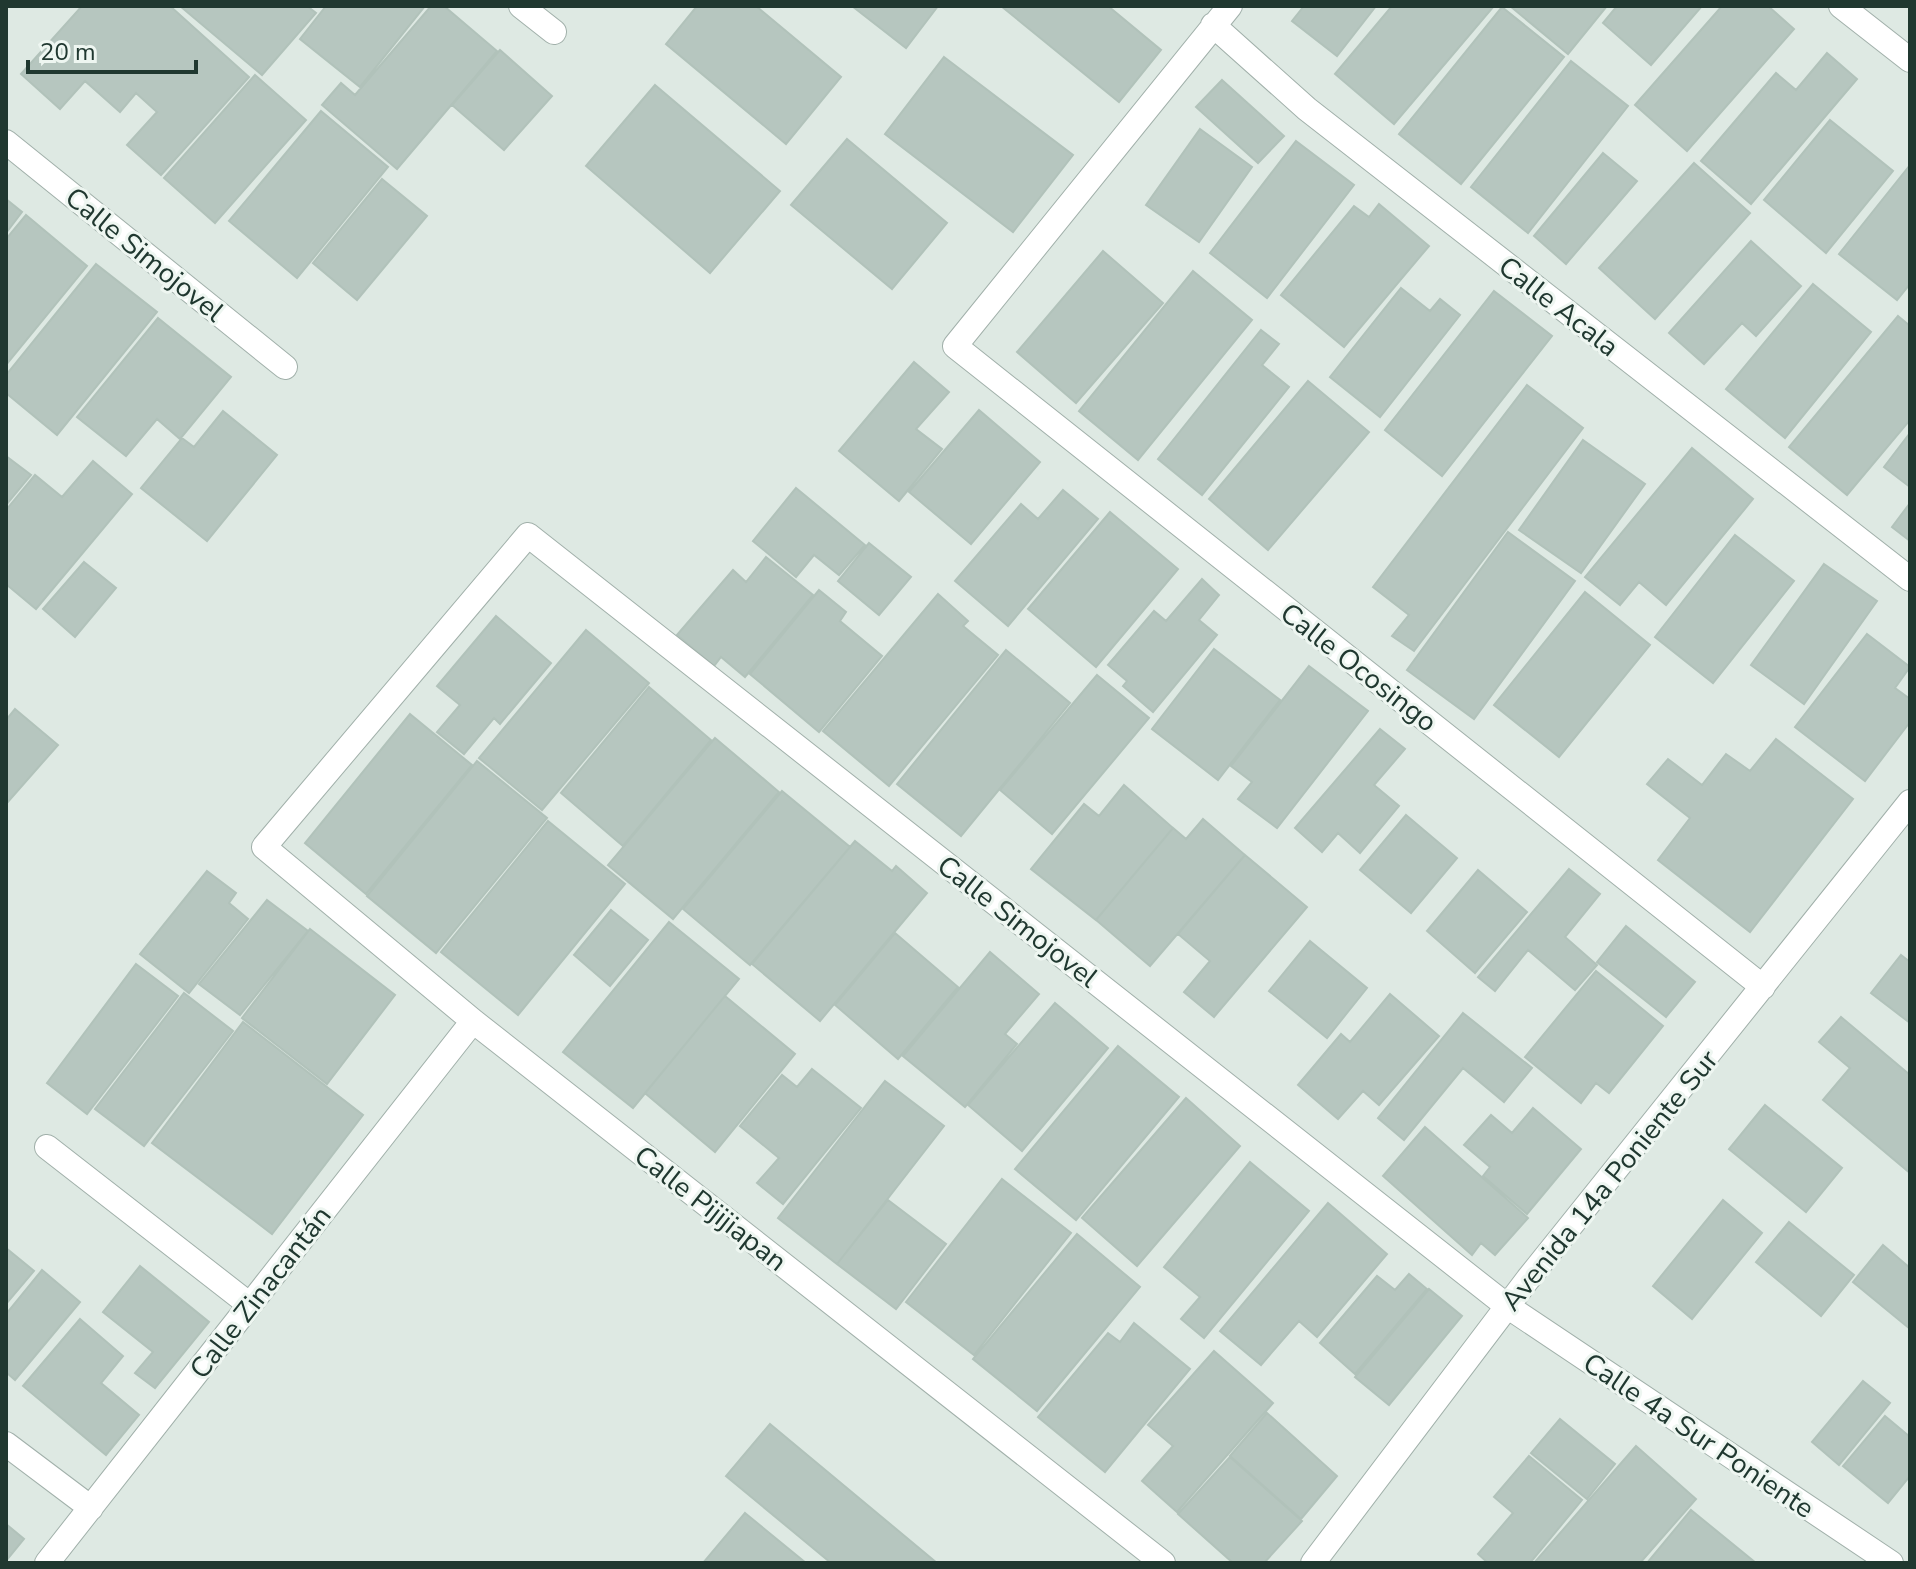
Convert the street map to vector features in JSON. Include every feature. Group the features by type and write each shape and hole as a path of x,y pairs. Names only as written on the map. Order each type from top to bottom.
{"street":[{"path":"521,6 554,32"},
{"path":"1213,25 1230,6"},
{"path":"1841,6 1910,60"},
{"name":"Calle Ocosingo","path":"1213,25 955,346 1763,987"},
{"name":"Calle Acala","path":"1213,25 1307,109 1910,579"},
{"name":"Calle Simojovel","path":"6,142 285,367"},
{"name":"Calle Simojovel","path":"528,535 1507,1306"},
{"name":"Calle Pijijiapan","path":"528,535 264,847 473,1021 1163,1563"},
{"name":"Avenida 14a Poniente Sur","path":"1313,1563 1507,1306 1910,802"},
{"name":"Calle Zinacantán","path":"47,1563 473,1021"},
{"path":"47,1147 250,1305"},
{"name":"Calle 4a Sur Poniente","path":"1507,1306 1891,1563"},
{"path":"6,1444 91,1508"},
{"path":"1906,1563 1910,1558"}],"building":[{"path":"82,6 170,6 249,77 161,175 127,145 157,112 136,93 120,112 85,81 60,109 21,74"},
{"path":"180,6 307,6 316,13 262,75"},
{"path":"326,6 425,6 360,87 300,39"},
{"path":"431,6 444,6 497,51 397,169 322,105 341,83 355,95"},
{"path":"697,6 756,6 841,77 786,144 666,44"},
{"path":"852,6 938,6 906,48"},
{"path":"1001,6 1108,6 1161,50 1119,102"},
{"path":"1304,6 1376,6 1337,56 1292,21"},
{"path":"1392,6 1494,6 1394,124 1335,74"},
{"path":"1510,6 1607,6 1568,54"},
{"path":"1617,6 1702,6 1651,65 1603,23"},
{"path":"1722,6 1768,6 1794,29 1687,151 1635,105"},
{"path":"1502,7 1564,57 1461,184 1399,134"},
{"path":"500,50 552,96 504,150 452,105"},
{"path":"1827,53 1857,79 1751,204 1701,161 1776,73 1796,90"},
{"path":"944,57 1073,155 1013,232 885,134"},
{"path":"1571,61 1628,106 1528,233 1471,187"},
{"path":"255,75 306,120 215,223 164,178"},
{"path":"1222,80 1284,136 1258,163 1196,107"},
{"path":"655,85 780,191 710,273 586,166"},
{"path":"321,111 388,167 297,278 229,221"},
{"path":"1830,120 1893,171 1826,253 1764,200"},
{"path":"1200,129 1252,167 1199,242 1146,205"},
{"path":"847,139 947,223 892,289 791,205"},
{"path":"1296,141 1354,185 1267,298 1210,253"},
{"path":"1603,153 1637,181 1566,264 1534,236"},
{"path":"1694,163 1750,213 1655,319 1599,268"},
{"path":"1910,165 1910,284 1897,300 1839,254"},
{"path":"382,179 427,216 357,300 313,263"},
{"path":"6,199 22,212 6,233"},
{"path":"1379,204 1429,246 1344,347 1281,295 1354,206 1369,217"},
{"path":"26,215 87,266 6,365 6,239"},
{"path":"1751,241 1801,286 1756,336 1742,323 1704,364 1669,333"},
{"path":"1103,251 1163,303 1076,403 1017,352"},
{"path":"96,264 157,312 57,435 6,393 6,375"},
{"path":"1193,271 1252,320 1138,460 1079,411"},
{"path":"1813,284 1871,332 1785,438 1726,389"},
{"path":"1401,288 1430,311 1440,299 1460,315 1380,417 1330,377"},
{"path":"1494,291 1552,336 1442,476 1385,430"},
{"path":"1898,316 1910,326 1910,420 1847,495 1789,447"},
{"path":"158,318 231,377 180,439 157,419 126,456 77,417"},
{"path":"1261,330 1279,344 1262,365 1289,387 1202,495 1158,459"},
{"path":"914,362 949,392 916,429 942,449 899,501 839,451"},
{"path":"1308,381 1369,432 1268,550 1209,499"},
{"path":"1527,385 1583,428 1414,651 1392,636 1409,615 1373,587"},
{"path":"979,410 1040,462 971,544 909,492"},
{"path":"223,411 277,455 207,541 141,488 182,438 194,447"},
{"path":"1910,433 1910,487 1884,467"},
{"path":"1583,440 1645,484 1581,573 1519,530"},
{"path":"1692,448 1753,499 1666,605 1639,582 1620,605 1585,577"},
{"path":"6,456 31,475 6,505"},
{"path":"93,461 132,494 36,609 6,584 6,510 35,475 62,497"},
{"path":"796,488 865,545 839,575 814,555 796,577 753,541"},
{"path":"1063,490 1098,519 1008,626 955,581 1021,504 1038,519"},
{"path":"1910,503 1910,541 1892,527"},
{"path":"1110,512 1178,569 1096,667 1028,609"},
{"path":"1508,532 1575,581 1474,719 1407,670"},
{"path":"1735,535 1794,581 1713,683 1655,637"},
{"path":"869,543 911,577 879,615 838,581"},
{"path":"766,557 813,595 745,677 721,657 714,666 677,635 733,570 746,582"},
{"path":"84,562 116,588 75,637 43,609"},
{"path":"1824,564 1877,601 1804,704 1751,665"},
{"path":"1202,579 1219,595 1199,620 1217,635 1153,712 1123,686 1127,681 1108,665 1154,611 1166,621"},
{"path":"819,590 846,612 840,621 882,656 819,732 750,674"},
{"path":"1585,592 1650,645 1559,757 1494,705"},
{"path":"938,594 968,621 963,626 998,655 889,786 823,731"},
{"path":"496,616 551,663 500,724 494,718 464,754 437,732 460,705 437,686"},
{"path":"586,630 649,683 542,810 479,758"},
{"path":"1867,634 1910,667 1895,688 1910,699 1910,722 1865,781 1795,727"},
{"path":"1214,649 1280,700 1218,780 1152,729"},
{"path":"1006,650 1070,703 961,836 897,784"},
{"path":"1309,666 1368,711 1277,828 1238,799 1252,782 1231,766"},
{"path":"1097,675 1149,718 1052,834 1000,790"},
{"path":"649,687 711,740 623,846 561,793"},
{"path":"15,709 58,745 6,804 6,720"},
{"path":"410,714 472,765 366,894 305,843"},
{"path":"1380,729 1405,749 1374,785 1399,806 1360,853 1338,833 1322,852 1295,828"},
{"path":"715,738 779,792 673,919 608,865"},
{"path":"1776,739 1853,799 1750,932 1658,860 1690,818 1647,784 1668,759 1702,785 1726,754 1750,771"},
{"path":"477,761 547,818 436,953 367,896"},
{"path":"1124,785 1173,828 1096,920 1031,869 1084,804 1099,816"},
{"path":"782,791 850,847 750,965 683,909"},
{"path":"1406,815 1457,858 1411,913 1360,870"},
{"path":"1203,819 1245,855 1150,966 1096,920 1173,828 1186,839"},
{"path":"548,821 625,884 518,1015 441,952"},
{"path":"855,841 892,871 896,866 927,893 820,1021 752,964"},
{"path":"1245,855 1307,907 1214,1017 1184,992 1210,961 1178,934"},
{"path":"1569,869 1600,894 1565,937 1597,965 1575,990 1528,950 1495,991 1478,977"},
{"path":"1478,870 1527,912 1475,973 1427,931"},
{"path":"207,871 236,893 229,903 248,919 189,993 140,954"},
{"path":"267,900 308,931 240,1015 199,984"},
{"path":"611,910 648,940 610,986 574,955"},
{"path":"669,922 739,979 633,1108 563,1052"},
{"path":"1626,926 1695,982 1666,1017 1597,962"},
{"path":"310,929 395,995 327,1084 242,1018"},
{"path":"895,933 958,987 898,1059 835,1005"},
{"path":"1310,941 1367,988 1327,1038 1269,991"},
{"path":"990,952 1039,994 1005,1034 1017,1044 965,1107 903,1056"},
{"path":"1901,955 1910,962 1910,1023 1871,993"},
{"path":"136,964 178,996 87,1114 47,1083"},
{"path":"1596,971 1663,1026 1609,1093 1596,1083 1581,1103 1525,1057"},
{"path":"184,993 233,1031 144,1146 95,1109"},
{"path":"1390,994 1439,1036 1379,1105 1363,1091 1338,1119 1298,1085 1341,1034 1350,1042"},
{"path":"725,996 795,1054 715,1152 645,1093"},
{"path":"1055,1003 1108,1048 1022,1151 968,1105"},
{"path":"1463,1013 1532,1068 1504,1102 1463,1068 1404,1140 1378,1118"},
{"path":"1841,1017 1910,1075 1910,1173 1823,1100 1850,1068 1819,1042"},
{"path":"243,1022 363,1115 272,1234 152,1143"},
{"path":"1118,1046 1179,1097 1076,1220 1015,1169"},
{"path":"812,1069 861,1108 783,1204 757,1183 779,1158 740,1126 782,1075 797,1087"},
{"path":"885,1081 944,1126 837,1264 778,1218"},
{"path":"1186,1098 1240,1146 1137,1266 1082,1218"},
{"path":"1765,1105 1842,1168 1806,1212 1729,1149"},
{"path":"1533,1108 1581,1149 1527,1214 1483,1176 1490,1167 1464,1145 1491,1115 1512,1133"},
{"path":"1425,1127 1528,1218 1495,1255 1481,1243 1472,1255 1383,1176"},
{"path":"1250,1162 1309,1211 1204,1338 1181,1319 1200,1297 1164,1267"},
{"path":"1002,1179 1071,1233 974,1355 906,1302"},
{"path":"888,1200 946,1244 896,1309 837,1264"},
{"path":"1723,1200 1762,1233 1692,1319 1653,1286"},
{"path":"1328,1203 1387,1254 1317,1337 1299,1321 1261,1365 1220,1331"},
{"path":"1789,1222 1854,1275 1821,1316 1756,1262"},
{"path":"1077,1234 1140,1287 1037,1411 973,1359"},
{"path":"1883,1245 1910,1268 1910,1329 1853,1282"},
{"path":"6,1248 34,1271 6,1304"},
{"path":"140,1266 209,1322 155,1388 135,1373 153,1352 103,1312"},
{"path":"42,1270 80,1302 15,1380 6,1372 6,1314"},
{"path":"1409,1274 1427,1289 1355,1374 1320,1343 1377,1276 1395,1290"},
{"path":"1429,1289 1462,1316 1389,1405 1355,1377"},
{"path":"80,1319 123,1356 101,1383 139,1415 106,1455 23,1386"},
{"path":"1134,1323 1190,1369 1105,1472 1038,1417 1108,1333 1120,1342"},
{"path":"1214,1351 1273,1403 1177,1512 1142,1481 1173,1446 1148,1425"},
{"path":"1863,1381 1890,1403 1839,1465 1812,1442"},
{"path":"1267,1413 1337,1476 1301,1519 1230,1456"},
{"path":"1885,1416 1910,1437 1910,1476 1888,1503 1843,1466"},
{"path":"1560,1419 1615,1464 1587,1499 1531,1453"},
{"path":"770,1424 937,1563 831,1563 726,1476"},
{"path":"1636,1446 1696,1499 1640,1563 1534,1563"},
{"path":"1529,1456 1582,1500 1530,1563 1488,1563 1478,1554 1513,1513 1494,1497"},
{"path":"1230,1457 1302,1521 1264,1563 1233,1563 1178,1514"},
{"path":"1691,1510 1756,1563 1647,1563"},
{"path":"745,1513 806,1563 703,1563"},
{"path":"6,1524 24,1539 6,1561"}]}
